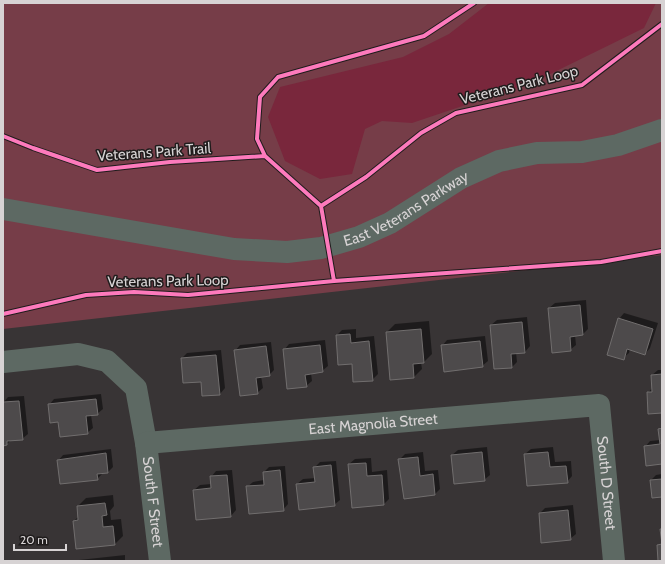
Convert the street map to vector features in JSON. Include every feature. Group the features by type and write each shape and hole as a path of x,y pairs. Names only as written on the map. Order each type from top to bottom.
{"street":[{"name":"East Veterans Parkway","path":"3,209 234,249 287,252 321,248 359,237 390,223 461,178 499,161 537,154 582,152 618,145 662,130"},
{"name":"South F Street","path":"3,362 78,354 107,361 136,388 146,443 160,561"},
{"name":"East Magnolia Street","path":"146,443 599,405"},
{"name":"South D Street","path":"599,405 614,561"}],"shaded area":[{"path":"3,3 662,3 662,255 3,329"},
{"path":"489,3 656,3 644,28 534,82 412,123 382,121 365,129 352,174 320,179 285,161 268,117 280,87 403,57 449,34"}],"building":[{"path":"580,305 583,335 570,337 571,351 552,353 548,308"},
{"path":"618,318 653,329 645,355 627,349 624,360 607,355"},
{"path":"522,322 525,353 511,354 512,368 494,369 490,325"},
{"path":"421,329 424,363 413,364 414,378 390,380 386,332"},
{"path":"350,334 351,343 369,341 373,381 353,382 352,364 338,365 336,335"},
{"path":"480,341 483,367 444,372 441,345"},
{"path":"320,345 323,372 305,375 307,387 287,389 283,349"},
{"path":"266,346 270,376 256,378 258,394 240,396 234,350"},
{"path":"216,355 220,395 202,396 201,382 183,383 181,358"},
{"path":"662,374 662,413 648,414 647,392 652,392 651,375"},
{"path":"96,399 98,415 86,416 88,434 60,437 58,422 50,423 48,404"},
{"path":"19,401 23,440 7,441 7,445 3,446 3,402"},
{"path":"662,428 662,464 646,466 644,446 660,444 658,429"},
{"path":"482,452 485,481 454,484 451,455"},
{"path":"548,452 550,467 566,466 568,483 527,486 524,454"},
{"path":"106,453 108,473 97,474 98,480 60,484 57,460"},
{"path":"418,457 420,476 433,474 435,495 404,499 398,459"},
{"path":"366,463 367,476 382,475 384,505 352,508 348,464"},
{"path":"331,465 335,506 299,510 296,484 315,482 313,467"},
{"path":"280,470 284,511 249,514 246,486 264,485 263,472"},
{"path":"227,475 231,517 196,520 193,490 211,488 210,476"},
{"path":"662,479 662,497 652,498 650,480"},
{"path":"105,503 107,515 102,516 103,527 113,526 115,545 76,549 73,521 78,520 77,506"},
{"path":"568,510 571,540 541,543 539,513"},
{"path":"660,529 662,529 662,544"},
{"path":"662,544 662,561 658,561 657,545"}],"cycle path":[{"path":"334,281 321,206 265,156 257,139 260,97 278,77 424,36 474,3"},
{"name":"Veterans Park Loop","path":"321,206 366,177 421,133 456,113 582,85 662,24"},
{"name":"Veterans Park Trail","path":"3,136 97,170 170,162 265,156"},
{"name":"Veterans Park Loop","path":"3,314 86,295 134,292 188,295 334,281 601,262 662,251"}]}
